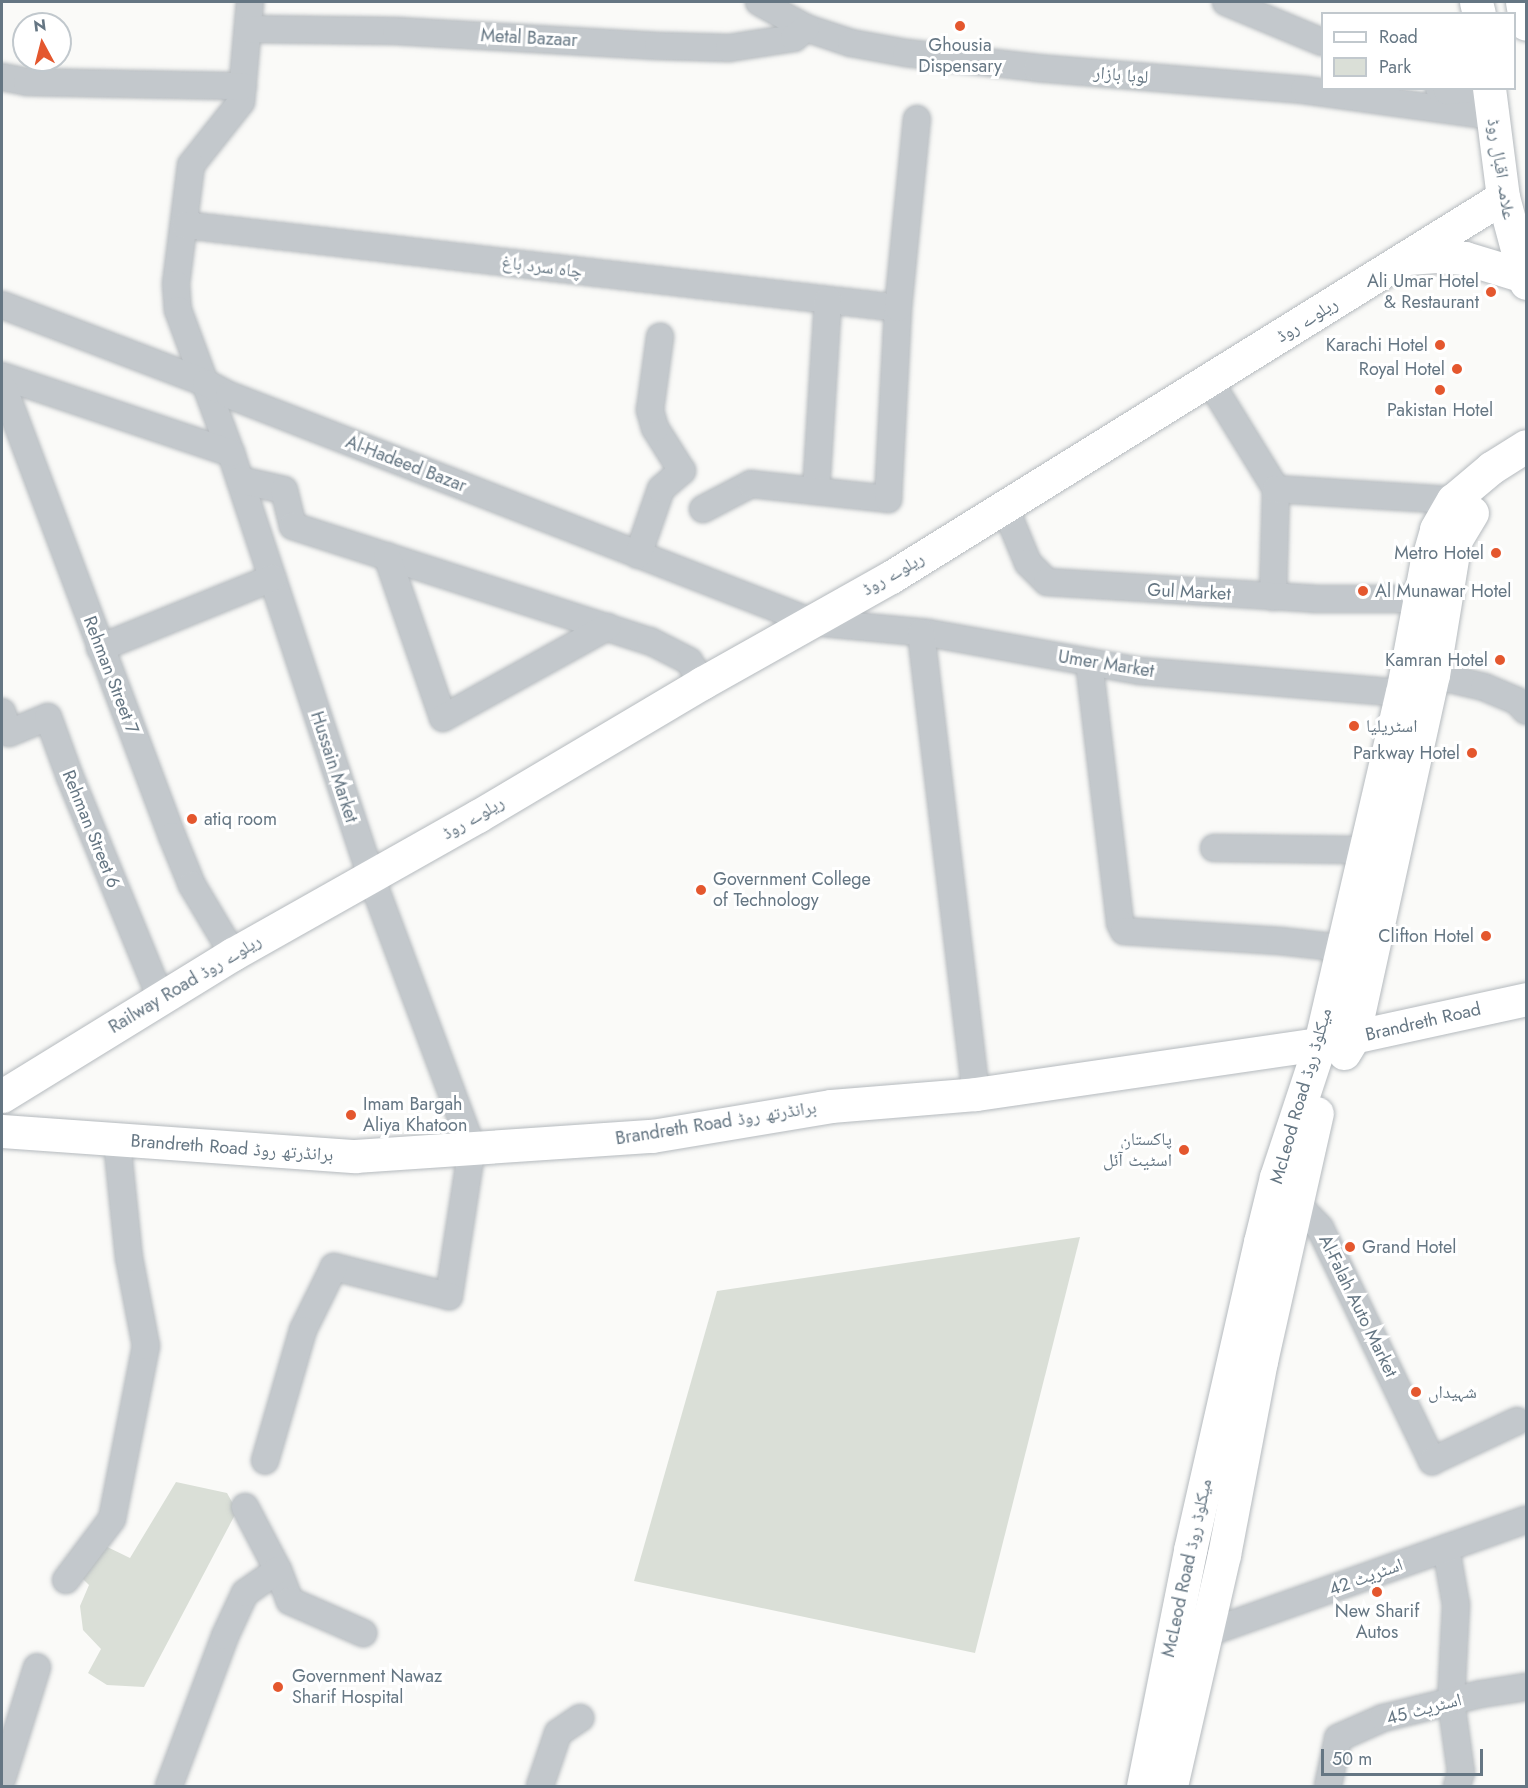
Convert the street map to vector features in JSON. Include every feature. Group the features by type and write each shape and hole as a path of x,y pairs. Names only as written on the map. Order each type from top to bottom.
{"main road":[{"path":"1522,2 1527,24"},
{"name":"علامہ اقبال روڈ","path":"1487,98 1503,197 1525,279"},
{"name":"ریلوے روڈ","path":"371,877 702,683 891,577 1503,197"},
{"name":"ریلوے روڈ","path":"1408,258 1436,256 1466,258 1525,279"},
{"name":"McLeod Road میکلوڈ روڈ","path":"1143,1786 1190,1550 1276,1177 1320,1044 1402,693 1426,566 1436,529 1453,500 1491,468 1527,446"},
{"name":"McLeod Road میکلوڈ روڈ","path":"1171,1786 1224,1556 1261,1361 1295,1202 1326,1085 1353,1038 1433,675 1455,541 1484,499 1527,464"},
{"name":"Railway Road ریلوے روڈ","path":"2,1096 233,954 371,877"},
{"name":"Brandreth Road","path":"1320,1044 1527,999"},
{"name":"Brandreth Road برانڈرتھ روڈ","path":"2,1131 117,1141 356,1156 652,1136 831,1106 976,1094 1320,1044"},
{"path":"1190,1550 1224,1556"}],"street":[{"name":"Hussain Market","path":"250,2 241,102 191,165 176,284 178,310 231,453 371,877 472,1148"},
{"name":"لوہا بازار","path":"759,2 806,28 851,43 906,53 1026,67 1304,90 1487,98"},
{"path":"1226,2 1321,41"},
{"name":"Metal Bazaar","path":"248,28 396,31 729,48 794,38 806,28"},
{"path":"2,77 27,82 243,86"},
{"path":"1444,90 1487,98"},
{"path":"704,509 751,484 888,499 898,308 917,119"},
{"name":"چاہ سرد باغ","path":"185,225 898,308"},
{"path":"816,490 828,300"},
{"name":"Al-Hadeed Bazar","path":"2,305 812,622"},
{"path":"638,555 661,489 682,471 655,428 651,410 660,337"},
{"path":"1209,380 1276,489 1273,597"},
{"path":"7,384 231,453"},
{"name":"Rehman Street 7","path":"7,384 100,648 192,885 233,954"},
{"path":"240,480 284,490 293,526 650,641 689,661 702,683"},
{"path":"1276,489 1453,500"},
{"name":"Gul Market","path":"1004,505 1028,563 1047,582 1273,597 1421,599"},
{"path":"387,556 443,718 607,627"},
{"path":"100,648 272,578"},
{"name":"Umer Market","path":"812,622 921,633 1160,674 1402,693"},
{"path":"921,633 976,1094"},
{"path":"1089,662 1120,923 1124,931 1280,941 1341,948"},
{"path":"1433,675 1484,687 1517,701 1527,711"},
{"name":"Rehman Street 6","path":"4,727 48,717 70,777 161,999"},
{"path":"1214,848 1364,850"},
{"path":"66,1580 112,1519 146,1346 129,1258 117,1141"},
{"path":"265,1461 303,1330 334,1267 449,1296 472,1148"},
{"name":"Al-Falah Auto Market","path":"1295,1202 1320,1228 1432,1461 1517,1421"},
{"path":"245,1507 278,1570 290,1601 363,1633"},
{"name":"اسٹریٹ 42","path":"1205,1634 1527,1520"},
{"path":"1446,1548 1456,1605 1451,1701 1461,1772 1457,1786"},
{"path":"169,1786 225,1636 245,1593 278,1570"},
{"path":"2,1779 37,1667"},
{"name":"اسٹریٹ 45","path":"1328,1786 1338,1738 1383,1718 1451,1701 1527,1687"},
{"path":"540,1786 558,1733 580,1718"}],"green space":[{"path":"1080,1237 975,1653 634,1581 717,1291"},
{"path":"176,1482 227,1493 237,1511 144,1687 107,1685 88,1673 101,1649 83,1630 80,1606 89,1585 74,1570 95,1541 130,1558"}],"place":[{"name":"Ghousia Dispensary","path":"960,26"},
{"name":"Ali Umar Hotel & Restaurant","path":"1491,292"},
{"name":"Karachi Hotel","path":"1440,345"},
{"name":"Royal Hotel","path":"1457,369"},
{"name":"Pakistan Hotel","path":"1440,390"},
{"name":"Metro Hotel","path":"1496,553"},
{"name":"Al Munawar Hotel","path":"1363,591"},
{"name":"Kamran Hotel","path":"1500,660"},
{"name":"اسٹریلیا","path":"1354,726"},
{"name":"Parkway Hotel","path":"1472,753"},
{"name":"atiq room","path":"192,819"},
{"name":"Government College of Technology","path":"701,890"},
{"name":"Clifton Hotel","path":"1486,936"},
{"name":"Imam Bargah Aliya Khatoon","path":"351,1115"},
{"name":"پاکستان اسٹیٹ آئل","path":"1184,1150"},
{"name":"Grand Hotel","path":"1350,1247"},
{"name":"شہیداں","path":"1416,1392"},
{"name":"New Sharif Autos","path":"1377,1592"},
{"name":"Government Nawaz Sharif Hospital","path":"278,1687"}]}
